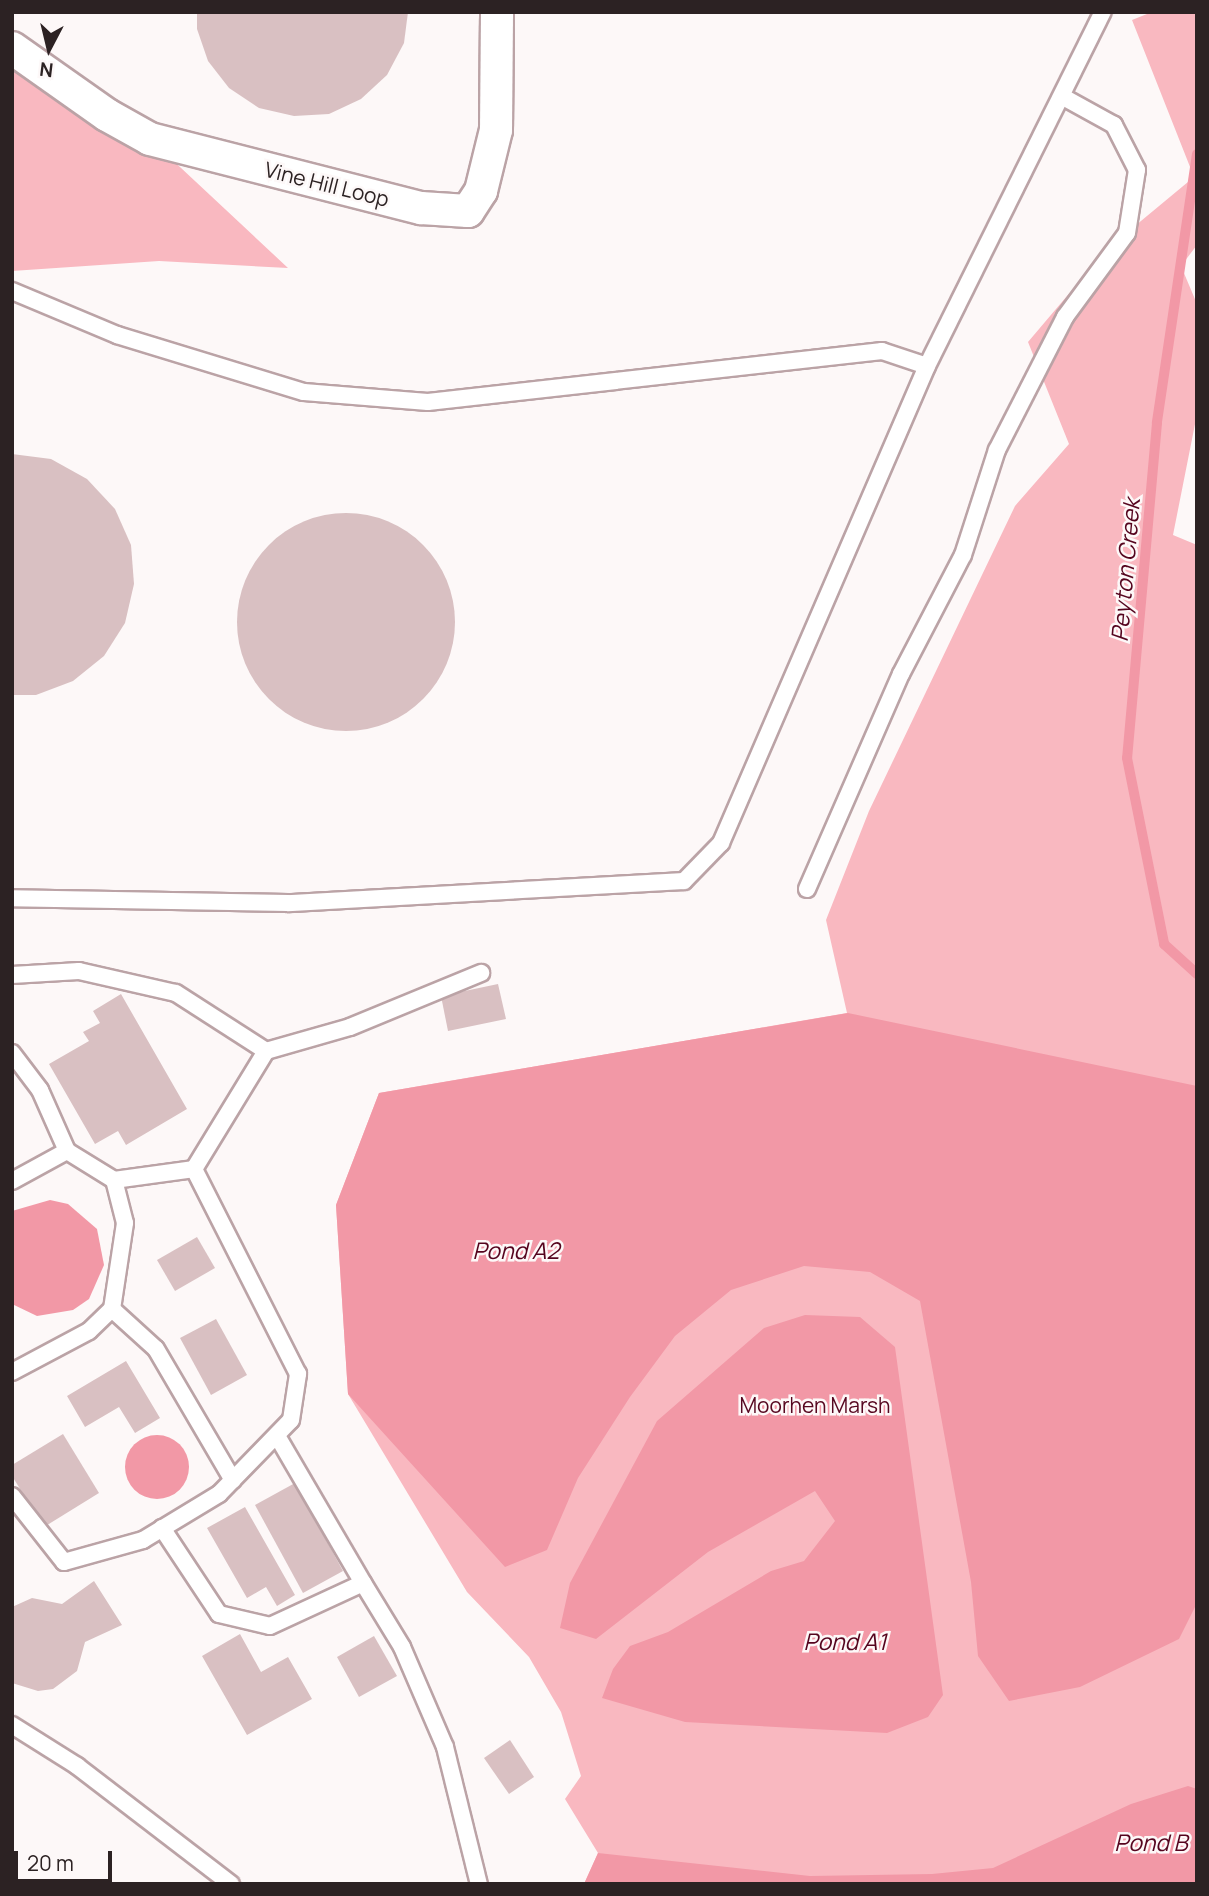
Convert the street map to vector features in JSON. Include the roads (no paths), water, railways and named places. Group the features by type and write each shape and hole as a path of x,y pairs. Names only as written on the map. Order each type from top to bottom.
{"street":[{"name":"Vine Hill Loop","path":"12,48 107,115 150,139 421,208 468,211 481,191 496,130 497,12"}],"lane":[{"path":"12,898 288,903 684,881 722,843 927,366 1103,12"},
{"path":"807,889 901,674 963,555 996,450 1065,317 1127,233 1137,170 1114,125 1063,97"},
{"path":"12,291 117,335 304,392 414,401 694,375 882,351 927,366"},
{"path":"12,975 79,971 176,993 266,1051"},
{"path":"194,1169 266,1051 350,1027 481,973"},
{"path":"12,1052 40,1090 67,1151 114,1180 194,1169"},
{"path":"12,1181 67,1151"},
{"path":"12,1496 64,1562 143,1539 162,1528 233,1480 291,1420 298,1374 194,1169"},
{"path":"12,1372 89,1331 112,1309 125,1223 114,1180"},
{"path":"112,1309 156,1349 233,1480"},
{"path":"277,1436 402,1647 445,1747 479,1884"},
{"path":"162,1528 219,1614 270,1626 363,1583"},
{"path":"12,1725 77,1766 231,1884"}],"water":[{"name":"Pond A2","path":"848,1013 1197,1086 1197,1603 1179,1639 1080,1687 1009,1701 978,1656 971,1582 920,1301 870,1272 804,1266 731,1290 675,1336 630,1397 578,1478 547,1550 505,1567 348,1394 336,1205 379,1093"},
{"path":"50,1200 68,1204 97,1229 104,1265 89,1299 73,1310 37,1316 12,1304 12,1211"},
{"name":"Pond A1","path":"805,1315 860,1317 895,1347 943,1695 928,1717 887,1733 685,1722 602,1698 613,1669 630,1646 668,1632 771,1571 804,1561 835,1521 815,1491 708,1552 596,1639 560,1628 570,1583 657,1421 764,1328"},
{"path":"157,1435 175,1441 183,1449 189,1467 183,1485 175,1493 157,1499 139,1493 131,1485 125,1467 131,1449 139,1441"},
{"name":"Pond B","path":"1188,1786 1197,1789 1197,1884 584,1884 598,1853 810,1876 932,1874 993,1868 1131,1804"}],"waterway":[{"name":"Peyton Creek","path":"1197,154 1157,423 1127,758 1164,944 1197,974"}],"park label":[{"name":"Moorhen Marsh","path":"815,1405"}]}
